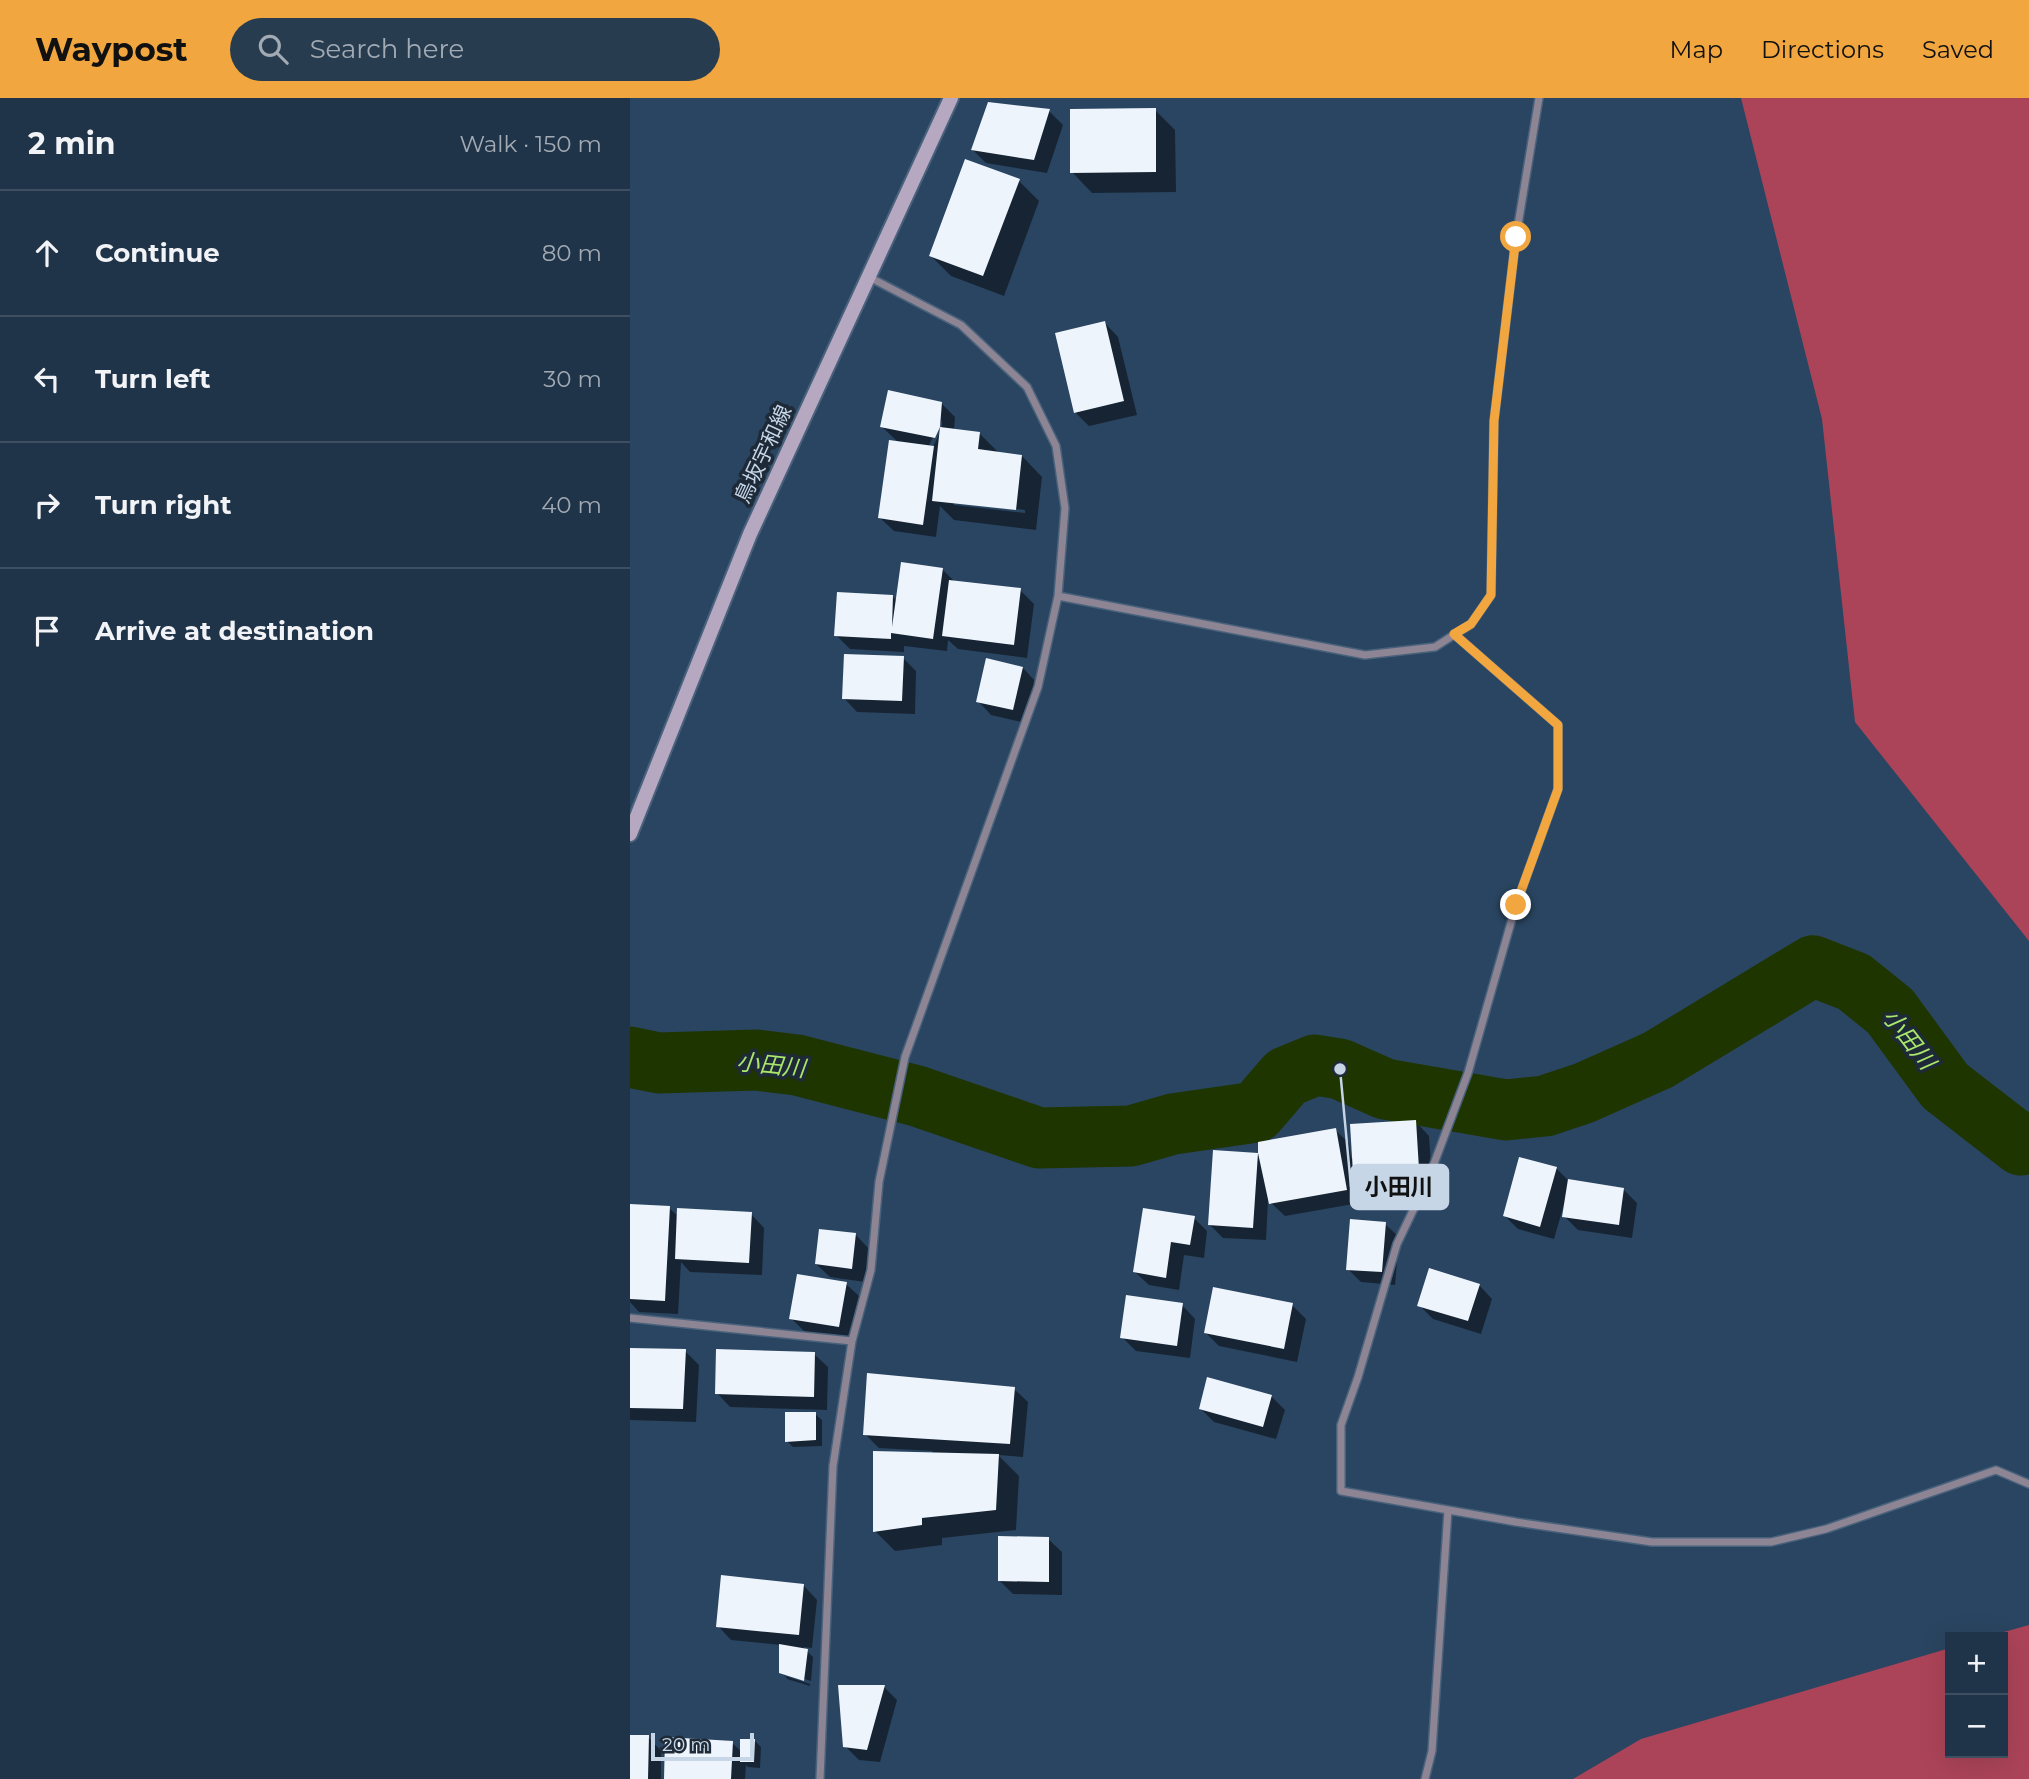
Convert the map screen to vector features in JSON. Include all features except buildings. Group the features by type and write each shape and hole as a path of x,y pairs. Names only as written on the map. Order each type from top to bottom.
{"main road":[{"name":"鳥坂宇和線","path":"630,834 750,534 951,98"}],"street":[{"path":"1058,596 1366,655 1435,647 1471,624 1491,595 1494,421 1516,237 1539,98"},
{"path":"820,1779 833,1466 852,1341 871,1270 878,1182 905,1057 1038,687 1058,596 1065,508 1056,446 1027,387 961,325 868,276"},
{"path":"1454,634 1558,725 1558,789 1516,905 1468,1073 1429,1177 1397,1244 1341,1426 1341,1491 1516,1522 1652,1542 1771,1542 1826,1529 1996,1470 2029,1484"},
{"path":"630,1318 852,1341"},
{"path":"1425,1779 1432,1751 1448,1510"}],"shaded area":[{"path":"1741,98 2029,98 2029,941 1855,722 1822,419"},
{"path":"2029,1625 2029,1779 1573,1779 1641,1739 1945,1649 1945,1758 2008,1758 2008,1632 2004,1632"}],"waterway":[{"name":"小田川","path":"630,1057 659,1063 756,1060 797,1065 917,1096 1039,1138 1131,1136 1173,1124 1256,1112 1286,1077 1315,1065 1340,1069 1385,1089 1506,1110 1545,1106 1584,1093 1658,1060 1813,966 1854,982 1890,1011 1945,1086 2021,1145 2029,1142"}],"place":[{"name":"小田川","path":"1340,1069"}],"route":[{"path":"1516,237 1494,421 1491,595 1471,624 1454,634 1558,725 1558,789 1516,905"}]}
